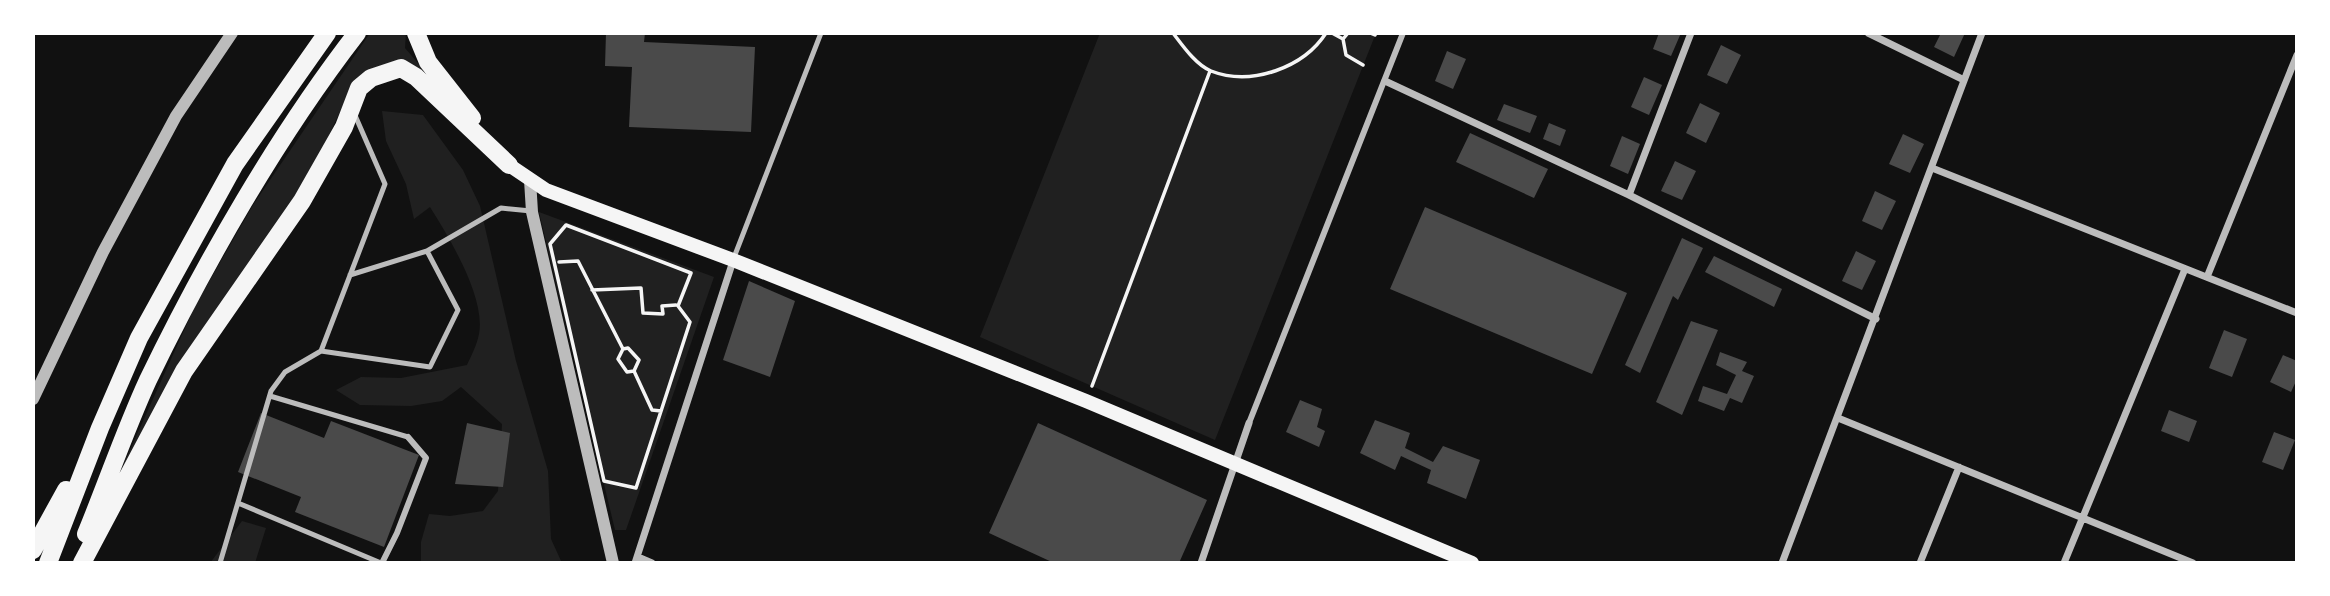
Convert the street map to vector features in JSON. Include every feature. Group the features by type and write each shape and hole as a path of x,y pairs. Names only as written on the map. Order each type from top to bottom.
{"highway":[{"path":"48,563 100,428 139,338 235,164 327,33"},
{"path":"74,563 148,382 217,247 293,124 357,33"},
{"path":"416,33 428,62 509,165"},
{"path":"82,563 184,371 302,201 344,127 359,88 370,78 401,68 416,78 509,165"},
{"path":"33,550 100,428"}],"main road":[{"path":"509,165 546,190 733,260 1086,401 1472,563"}],"street":[{"path":"33,399 103,252 176,116 232,33"},
{"path":"1201,563 1249,423 1403,33"},
{"path":"1629,195 1691,33"},
{"path":"1868,33 1964,80"},
{"path":"1782,563 1982,33"},
{"path":"2207,277 2297,55"},
{"path":"1385,81 1629,195 1876,319"},
{"path":"1931,168 2297,313"},
{"path":"530,180 533,212 612,563"},
{"path":"652,563 636,560 733,260"},
{"path":"2064,563 2185,268"},
{"path":"1838,418 2193,563"},
{"path":"381,563 397,533 426,458 408,437"},
{"path":"1920,563 1959,467"}],"lane":[{"path":"733,260 821,33"},
{"path":"321,351 385,184 351,107"},
{"path":"350,275 427,251 500,208 533,212"},
{"path":"220,563 270,396 285,372 321,351 430,367 458,310 427,251"},
{"path":"270,396 408,437"},
{"path":"237,503 381,563"}],"path":[{"path":"1173,33 1188,52 1210,71 1249,76 1296,64 1316,49 1326,33"},
{"path":"1332,33 1343,39"},
{"path":"1343,39 1348,33"},
{"path":"1343,39 1346,55 1363,65"},
{"path":"1086,401 1210,71"},
{"path":"566,225 691,273 678,306 690,322 661,411 636,488 604,481 550,244 566,225"},
{"path":"554,262 578,261 623,349"},
{"path":"592,290 641,288 643,313 663,314 662,306 676,305"},
{"path":"623,349 618,359 621,367 627,372 634,371"},
{"path":"623,349 635,351 639,360 634,371 652,410 661,411"}],"shaded area":[{"path":"370,33 406,33 405,48 459,111 403,63 346,99 323,148 288,209 115,483 195,306 253,205"},
{"path":"1100,33 1376,33 1215,440 980,337"},
{"path":"382,111 423,115 463,170 480,206 516,361 548,471 551,539 562,563 421,563 421,542 429,514 450,516 483,511 498,491 502,424 461,387 442,401 411,406 360,405 336,390 361,377 401,378 467,365 479,334 480,319 472,286 447,234 430,207 414,219 406,184 386,141"},
{"path":"539,212 714,277 626,530 615,530"},
{"path":"242,521 266,528 255,563 210,563"}],"building":[{"path":"606,33 645,33 644,42 755,47 751,132 629,127 632,67 605,66"},
{"path":"1659,33 1681,33 1671,56 1653,49"},
{"path":"1941,33 1965,33 1954,57 1934,47"},
{"path":"1721,45 1741,55 1727,84 1707,75"},
{"path":"1447,51 1466,59 1453,89 1435,81"},
{"path":"1644,77 1662,85 1649,115 1631,107"},
{"path":"1700,103 1720,113 1706,143 1686,133"},
{"path":"1504,104 1537,116 1530,133 1497,120"},
{"path":"1549,123 1566,130 1560,146 1543,139"},
{"path":"1470,133 1548,169 1534,198 1456,162"},
{"path":"1903,134 1924,144 1910,173 1889,164"},
{"path":"1622,136 1640,144 1628,174 1610,166"},
{"path":"1675,161 1696,171 1682,200 1661,191"},
{"path":"1875,191 1896,201 1882,230 1862,221"},
{"path":"1425,207 1627,293 1592,374 1390,289"},
{"path":"1682,238 1703,248 1678,300 1673,296 1640,373 1625,365"},
{"path":"1856,251 1876,261 1862,290 1842,281"},
{"path":"1714,256 1782,289 1774,307 1705,272"},
{"path":"749,281 795,301 770,377 723,360"},
{"path":"1691,321 1718,330 1682,415 1656,402"},
{"path":"2224,330 2247,339 2232,377 2209,368"},
{"path":"1720,352 1747,362 1742,371 1754,376 1742,403 1730,398 1724,411 1698,401 1703,386 1727,394 1736,375 1716,365"},
{"path":"2283,355 2297,361 2297,379 2291,392 2270,382"},
{"path":"1300,400 1322,409 1317,427 1325,431 1319,447 1286,432"},
{"path":"2169,410 2197,421 2189,442 2161,431"},
{"path":"261,413 324,438 331,421 419,455 384,547 295,512 301,497 238,472"},
{"path":"1375,420 1410,433 1405,448 1433,462 1443,446 1480,460 1466,499 1427,483 1431,470 1401,456 1395,470 1360,453"},
{"path":"467,423 510,433 503,487 455,484"},
{"path":"1038,423 1207,500 1179,563 1054,563 989,533"},
{"path":"2274,432 2295,440 2283,470 2262,462"}]}
